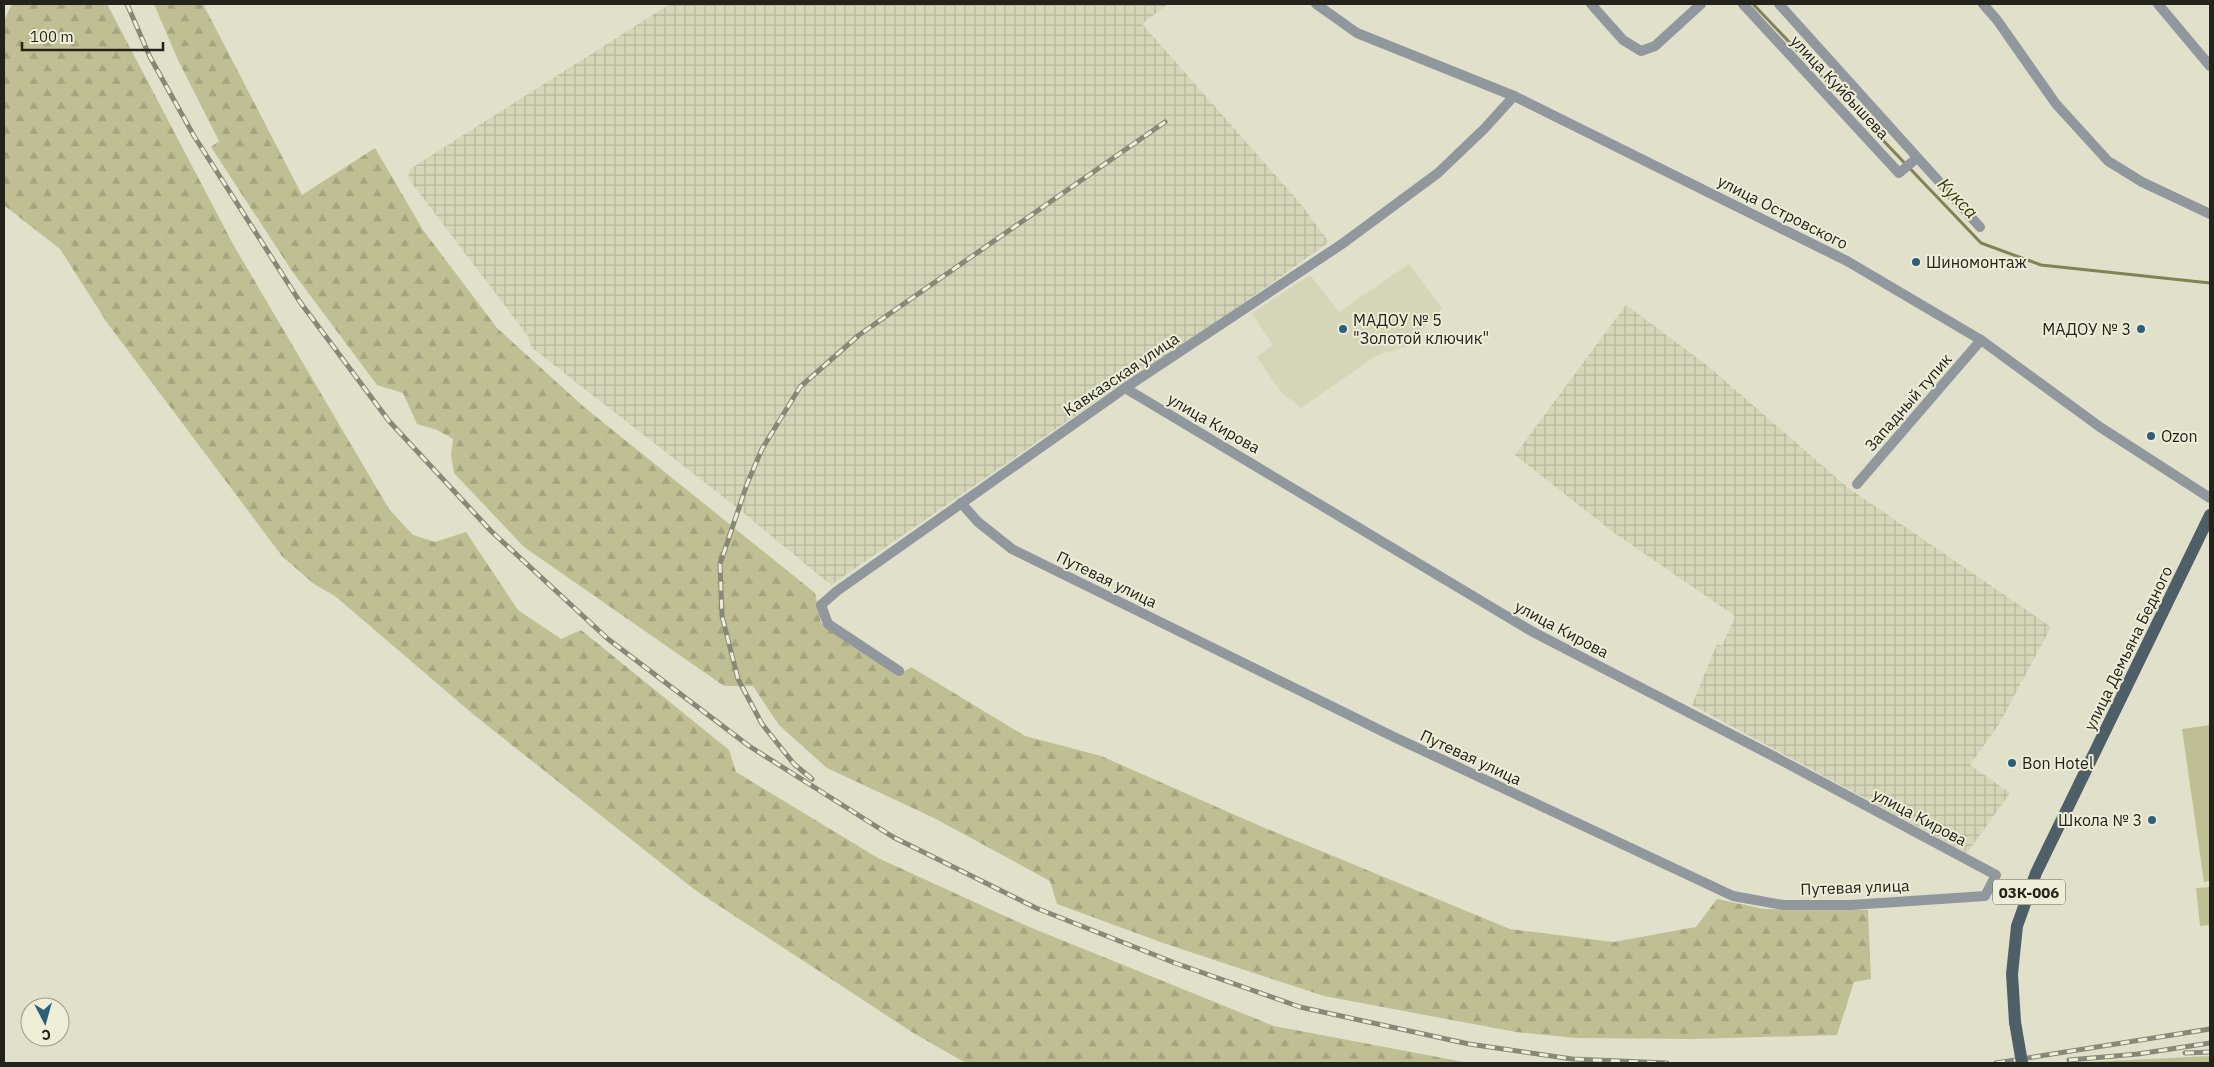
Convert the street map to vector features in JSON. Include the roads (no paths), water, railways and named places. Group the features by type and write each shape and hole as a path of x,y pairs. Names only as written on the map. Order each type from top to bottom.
{"main road":[{"name":"улица Демьяна Бедного","path":"2022,1063 2014,1022 2012,974 2017,926 2036,872 2210,516"}],"street":[{"name":"улица Островского","path":"1316,4 1357,33 1514,96 1848,261 1981,340 2100,427 2210,498"},
{"path":"1591,4 1624,40 1641,51 1655,46 1702,4"},
{"name":"улица Куйбышева","path":"1744,4 1899,173 1911,163"},
{"name":"улица Куйбышева","path":"1779,4 1911,163 1980,227"},
{"path":"1983,4 1997,20 2056,104 2108,161 2142,182 2210,214"},
{"path":"2158,4 2210,66"},
{"name":"Кавказская улица","path":"899,671 828,624 821,605 837,591 1125,388 1342,244 1438,173 1484,129 1514,96"},
{"name":"Западный тупик","path":"1857,484 1981,340"},
{"name":"улица Кирова","path":"1125,388 1533,632 1776,757 1996,875"},
{"name":"Путевая улица","path":"961,503 978,522 1012,549 1394,737 1733,896 1783,904 1851,904 1984,896 1996,875"}],"waterway":[{"name":"Кукса","path":"1753,4 1981,243 2041,265 2210,283"}],"railway":[{"path":"127,4 150,57 194,136 300,302 389,421 491,531 608,639 749,746 893,837 1036,908 1175,963 1300,1007 1469,1044 1572,1059 1667,1063"},
{"path":"812,779 794,764 762,724 738,679 722,616 720,564 747,484 762,449 800,387 859,335 1165,122"},
{"path":"1996,1063 2210,1029"},
{"path":"2069,1060 2138,1054 2210,1043"},
{"path":"2185,1053 2210,1052"}],"place":[{"name":"Шиномонтаж","path":"1916,262"},
{"name":"МАДОУ № 5 \"Золотой ключик\"","path":"1343,329"},
{"name":"МАДОУ № 3","path":"2141,329"},
{"name":"Ozon","path":"2151,436"},
{"name":"Bon Hotel","path":"2012,763"},
{"name":"Школа № 3","path":"2152,820"}]}
